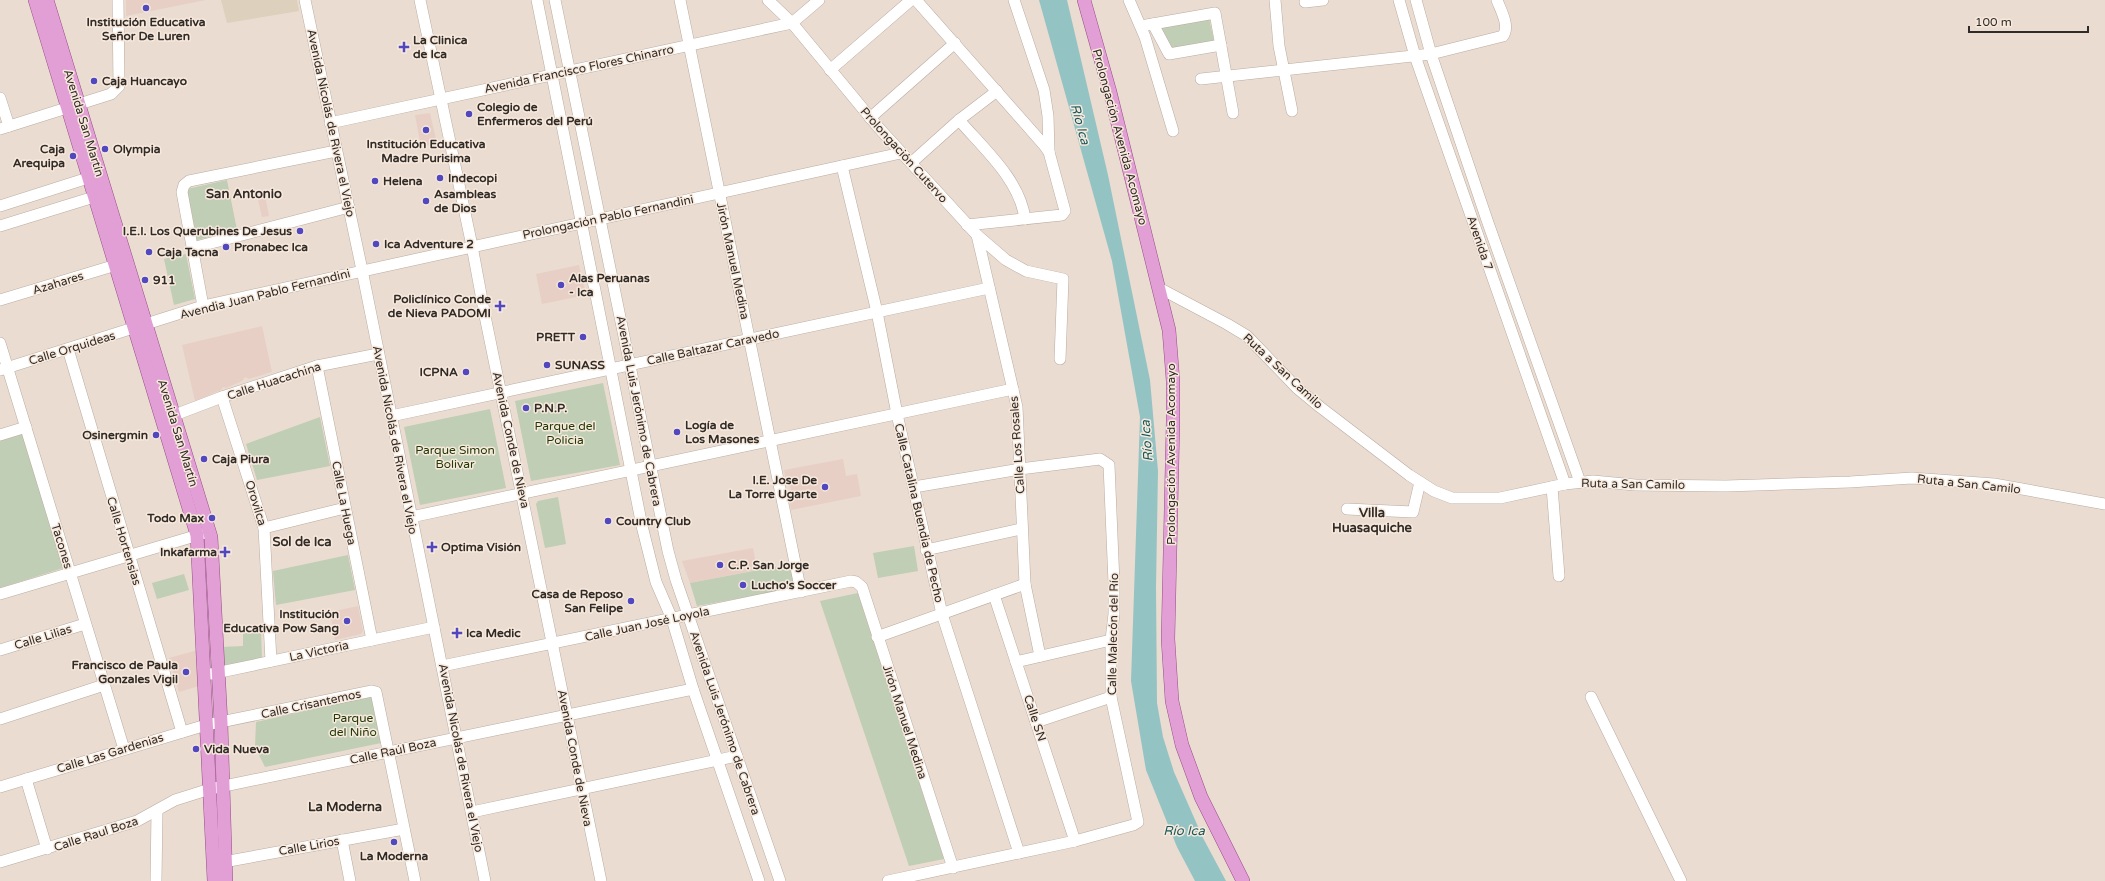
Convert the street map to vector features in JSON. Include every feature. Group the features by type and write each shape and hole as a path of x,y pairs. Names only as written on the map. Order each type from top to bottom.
{"main road":[{"name":"Avenida San Martín","path":"35,0 73,106 203,533 204,675 206,725 216,788 220,862 226,881"},
{"name":"Avenida San Martín","path":"47,0 73,106 88,178 116,265 172,416 203,533 221,722 216,788"},
{"name":"Prolongación Avenida Acomayo","path":"1084,0 1110,92 1169,330 1173,382 1173,458 1168,639 1172,701 1182,745 1201,797 1243,881"},
{"name":"Avenida San Martín","path":"214,881 220,862"}],"street":[{"path":"0,98 4,127 114,92 119,86 118,0"},
{"name":"Avenida Nicolás de Rivera el Viejo","path":"305,0 362,270 485,881"},
{"name":"Avenida Conde de Nieva","path":"420,0 502,392 581,789 601,881"},
{"name":"Avenida Luis Jerónimo de Cabrera","path":"537,0 583,222 631,470 656,582 672,619 693,689 759,881"},
{"name":"Avenida Luis Jerónimo de Cabrera","path":"555,0 668,552 688,615 780,881"},
{"name":"Jirón Manuel Medina","path":"680,0 718,193 750,339 801,592"},
{"name":"Prolongación Cutervo","path":"768,0 792,23 870,118 977,235 1006,260 1026,271 1062,278 1064,285 1060,359"},
{"name":"Avenida Francisco Flores Chinarro","path":"330,123 792,23 819,0"},
{"path":"830,70 911,0"},
{"path":"916,0 1038,136 1049,152"},
{"path":"967,225 1062,215 1065,213 1049,152 1048,116 1044,90 1014,0"},
{"path":"1129,0 1141,26 1173,131"},
{"path":"1275,0 1279,46 1292,111"},
{"path":"1305,2 1323,0"},
{"name":"Avenida 7","path":"1399,0 1415,56 1565,484"},
{"path":"1416,0 1431,54 1548,395 1580,482"},
{"path":"1202,79 1431,54 1503,36 1506,32 1506,26 1497,0"},
{"path":"1141,26 1215,13 1233,113"},
{"path":"1153,24 1170,54 1221,45"},
{"path":"870,118 955,43"},
{"path":"911,163 959,120 997,91"},
{"path":"959,120 1009,178 1023,207 1025,219"},
{"path":"203,306 182,192 186,183 336,151"},
{"name":"Prolongación Pablo Fernandini","path":"362,270 901,153"},
{"name":"Calle Catalina Buendia de Pecho","path":"842,166 877,312 926,550 942,614 1019,853"},
{"path":"0,206 88,178"},
{"path":"0,226 94,196"},
{"path":"192,248 349,207"},
{"name":"Calle Los Rosales","path":"977,235 1017,407 1025,584 1040,656"},
{"name":"Azahares","path":"0,300 116,265"},
{"name":"Avendia Juan Pablo Fernandini","path":"140,327 203,306 362,270"},
{"name":"Calle Baltazar Caravedo","path":"391,416 989,288"},
{"name":"Ruta a San Camilo","path":"1159,288 1247,336 1301,391 1420,482 1434,491 1463,499 1511,497 1565,484 1593,481 1636,484 1726,486 1850,482 1912,478 1994,484 2105,504"},
{"name":"Calle Orquideas","path":"4,369 140,327"},
{"name":"Tacones","path":"0,343 4,369 26,427 124,749"},
{"name":"Calle Hortensias","path":"68,349 182,732"},
{"name":"Calle Huacachina","path":"172,416 222,397 317,366 378,354"},
{"name":"Calle La Huega","path":"317,366 372,640"},
{"path":"411,517 1013,389"},
{"name":"Orovilca","path":"222,397 264,528 270,661"},
{"path":"0,435 26,427"},
{"name":"Calle Malecón del Río","path":"1020,469 1100,459 1108,462 1111,469 1114,582 1114,614 1111,640 1111,697 1138,822 1133,825 1075,841"},
{"path":"914,487 1020,469"},
{"path":"1347,509 1413,512 1420,482"},
{"path":"1552,487 1559,576"},
{"path":"264,528 345,508"},
{"path":"926,550 1022,529"},
{"path":"0,594 203,533"},
{"name":"Jirón Manuel Medina","path":"851,581 856,582 862,587 953,868"},
{"name":"Calle Juan José Loyola","path":"442,666 851,581"},
{"path":"877,637 1025,584"},
{"name":"Calle SN","path":"994,595 1075,841"},
{"name":"Calle Lilias","path":"0,650 85,624"},
{"name":"La Victoria","path":"204,675 434,626"},
{"path":"1016,662 1111,640"},
{"path":"0,719 104,685"},
{"name":"Calle Raúl Boza","path":"216,788 693,689"},
{"name":"Calle Crisantemos","path":"221,722 372,691 376,692 390,752 415,881"},
{"path":"1036,722 1111,697"},
{"path":"1591,697 1681,881"},
{"name":"Calle Las Gardenias","path":"0,787 124,749 221,722"},
{"path":"472,812 737,756"},
{"path":"26,779 47,849"},
{"name":"Calle Raul Boza","path":"0,862 138,821 175,800 216,788"},
{"path":"156,881 157,811"},
{"name":"Calle Lirios","path":"220,862 404,829"},
{"path":"342,840 350,881"},
{"path":"888,881 1075,841"}],"shaded area":[{"name":"Institución Educativa Señor De Luren","path":"126,0 206,0 126,16"},
{"path":"221,0 297,0 299,11 227,23"},
{"name":"Institución Educativa Madre Purisima","path":"430,113 437,144 421,147 415,115"},
{"path":"265,195 269,216 262,217 257,196"},
{"name":"Alas Peruanas - Ica","path":"579,265 586,295 542,304 536,274"},
{"path":"262,326 272,372 249,379 245,377 242,381 226,388 223,387 221,390 195,401 182,345"},
{"name":"I.E. Jose De La Torre Ugarte","path":"843,459 846,476 857,474 861,496 791,510 788,494 791,490 789,483 786,482 784,470"},
{"name":"C.P. San Jorge","path":"753,548 757,570 690,583 682,561"},
{"name":"Institución Educativa Pow Sang","path":"358,606 363,631 361,634 335,640 330,612"},
{"name":"Francisco de Paula Gonzales Vigil","path":"198,650 199,686 179,692 169,658"}],"green space":[{"path":"1209,18 1214,41 1172,49 1159,26"},
{"path":"227,180 237,230 197,240 187,189"},
{"path":"186,254 195,299 174,305 164,259"},
{"name":"Parque del Policia","path":"603,383 620,465 531,481 515,401"},
{"name":"Parque Simon Bolivar","path":"490,409 506,488 420,505 404,427"},
{"path":"320,417 330,466 257,480 246,444"},
{"path":"22,434 63,568 0,588 0,441"},
{"path":"558,497 566,544 545,548 536,504 538,501"},
{"path":"914,546 918,571 878,578 873,553"},
{"path":"348,555 355,590 276,605 273,571"},
{"name":"Lucho's Soccer","path":"790,564 795,588 697,606 690,583"},
{"path":"184,574 189,590 157,599 152,583"},
{"path":"858,593 944,859 909,866 820,601"},
{"path":"261,632 262,658 226,666 222,663 222,647 243,646 243,633"},
{"name":"Parque del Niño","path":"371,696 381,743 265,767 255,747 256,722"}],"water":[{"name":"Río Ica","path":"1039,0 1067,0 1108,175 1150,380 1158,471 1156,587 1157,703 1163,737 1174,772 1203,838 1226,881 1195,881 1177,847 1146,770 1131,681 1140,417 1112,261"}],"place":[{"name":"Institución Educativa Señor De Luren","path":"146,8"},
{"name":"La Clinica de Ica","path":"404,47"},
{"name":"Caja Huancayo","path":"94,81"},
{"name":"Colegio de Enfermeros del Perú","path":"469,114"},
{"name":"Institución Educativa Madre Purisima","path":"426,130"},
{"name":"Olympia","path":"105,149"},
{"name":"Caja Arequipa","path":"73,156"},
{"name":"Indecopi","path":"440,178"},
{"name":"Helena","path":"375,181"},
{"name":"Asambleas de Dios","path":"426,201"},
{"name":"I.E.I. Los Querubines De Jesus","path":"300,231"},
{"name":"Ica Adventure 2","path":"376,244"},
{"name":"Pronabec Ica","path":"226,247"},
{"name":"Caja Tacna","path":"149,252"},
{"name":"911","path":"145,280"},
{"name":"Alas Peruanas - Ica","path":"561,285"},
{"name":"Policlínico Conde de Nieva PADOMI","path":"500,306"},
{"name":"PRETT","path":"583,337"},
{"name":"SUNASS","path":"547,365"},
{"name":"ICPNA","path":"466,372"},
{"name":"P.N.P.","path":"526,408"},
{"name":"Logía de Los Masones","path":"677,432"},
{"name":"Osinergmin","path":"156,435"},
{"name":"Caja Piura","path":"204,459"},
{"name":"I.E. Jose De La Torre Ugarte","path":"825,487"},
{"name":"Todo Max","path":"212,518"},
{"name":"Country Club","path":"608,521"},
{"name":"Optima Visión","path":"432,547"},
{"name":"Inkafarma","path":"225,552"},
{"name":"C.P. San Jorge","path":"720,565"},
{"name":"Lucho's Soccer","path":"743,585"},
{"name":"Casa de Reposo San Felipe","path":"631,601"},
{"name":"Institución Educativa Pow Sang","path":"347,621"},
{"name":"Ica Medic","path":"457,633"},
{"name":"Francisco de Paula Gonzales Vigil","path":"186,672"},
{"name":"Vida Nueva","path":"196,749"},
{"name":"La Moderna","path":"394,842"}],"district":[{"name":"San Antonio","path":"244,193"},
{"name":"Villa Huasaquiche","path":"1372,520"},
{"name":"Sol de Ica","path":"302,541"},
{"name":"La Moderna","path":"345,806"}]}
